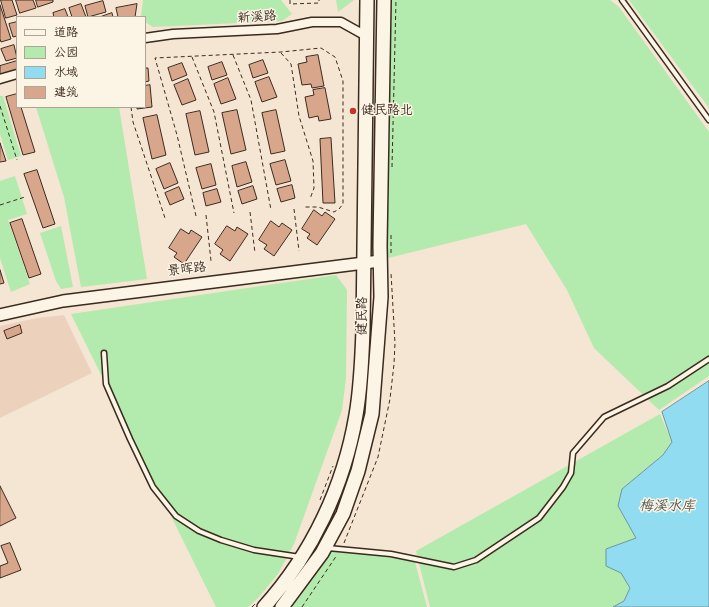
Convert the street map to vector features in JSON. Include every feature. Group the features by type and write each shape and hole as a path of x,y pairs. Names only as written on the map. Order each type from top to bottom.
{"main road":[{"name":"健民路","path":"260,604 302,558 319,527 341,472 356,415 363,330 367,0"},
{"name":"健民路","path":"282,607 325,548 343,514 358,471 372,414 381,296 380,261 384,0"}],"street":[{"name":"新溪路","path":"146,38 173,34 277,29 312,22 341,22 366,36"},
{"path":"0,79 16,74"},
{"name":"景晖路","path":"0,315 62,301 380,261"}],"lane":[{"path":"622,0 709,120"},
{"path":"104,353 106,384 130,439 153,487 176,516 199,531 221,540 254,550 302,558"},
{"path":"325,548 391,554 454,567 476,560 539,518 563,487 571,473 573,453 604,416 668,386 709,359"}],"path":[{"path":"290,0 290,4 319,2 319,0"},
{"path":"196,216 177,135 155,58 281,52 321,48 335,57 343,81 343,204 334,212 318,206 305,207"},
{"path":"281,52 291,64 299,116 313,161 314,188 310,199"},
{"path":"233,54 251,100 271,210"},
{"path":"192,56 214,112 234,213"},
{"path":"0,106 17,160"},
{"path":"131,108 133,122 165,218"},
{"path":"0,205 25,197"},
{"path":"294,209 299,251"},
{"path":"250,212 255,254"},
{"path":"206,215 211,261"},
{"path":"318,505 335,461"},
{"path":"252,607 260,604"}],"shaded area":[{"path":"64,315 92,373 0,418 0,326 37,318"}],"green space":[{"path":"143,0 281,0 292,14 282,21 153,27 146,23 146,16 141,16"},
{"path":"336,0 354,0 338,12"},
{"path":"386,0 610,0 619,7 709,132 709,376 659,410 594,348 567,290 526,224 384,259"},
{"path":"629,0 709,0 709,108"},
{"path":"0,96 3,96 21,156 8,160 0,134"},
{"path":"36,108 119,108 147,279 81,287 64,197"},
{"path":"15,176 27,214 8,220 30,284 11,292 0,258 0,181"},
{"path":"61,226 73,287 61,289 56,281 40,233"},
{"path":"336,275 347,290 346,378 342,410 294,544 278,574 258,598 248,607 216,607 71,314"},
{"path":"660,414 672,442 663,455 622,489 618,506 636,538 606,549 606,566 621,573 630,588 624,601 613,607 430,607 416,551"},
{"path":"329,547 413,555 427,607 286,607"}],"water":[{"name":"梅溪水库","path":"709,381 709,607 613,607 624,601 630,588 621,573 606,566 606,549 636,538 618,506 622,489 663,455 672,442 662,412"}],"building":[{"path":"1,0 12,0 17,15 6,18"},
{"path":"16,0 33,0 36,8 20,13"},
{"path":"36,0 53,0 53,2 38,7"},
{"path":"103,1 106,12 88,16 85,6"},
{"path":"81,4 86,16 72,16 69,8"},
{"path":"137,4 135,16 118,16 116,8"},
{"path":"0,5 11,39 1,42 0,39"},
{"path":"65,9 68,16 54,16 53,13"},
{"path":"112,13 113,16 103,16"},
{"path":"16,22 16,36 13,37 9,24"},
{"path":"14,45 16,58 6,61 1,49"},
{"path":"318,55 324,86 312,88 311,84 302,85 298,64 307,62 306,57"},
{"path":"263,60 268,73 253,78 249,65"},
{"path":"16,61 16,71 0,76 0,66"},
{"path":"222,62 227,75 212,80 208,67"},
{"path":"182,63 187,75 172,81 168,68"},
{"path":"146,68 148,68 149,81 146,82"},
{"path":"269,77 277,97 262,102 255,82"},
{"path":"228,78 236,99 221,104 214,84"},
{"path":"188,79 196,100 182,105 174,85"},
{"path":"150,85 152,107 146,108 146,86"},
{"path":"325,88 331,119 319,121 318,116 309,118 305,97 314,95 313,90"},
{"path":"16,94 16,108 21,108 35,152 23,155 6,97"},
{"path":"237,110 246,150 231,154 222,113"},
{"path":"276,110 285,151 271,154 262,113"},
{"path":"200,111 209,152 195,155 186,114"},
{"path":"157,115 166,155 152,159 143,118"},
{"path":"331,138 335,203 323,203 320,139"},
{"path":"0,143 6,161 0,162"},
{"path":"285,160 291,181 276,185 270,164"},
{"path":"246,162 252,182 237,187 232,166"},
{"path":"170,163 178,183 164,189 156,169"},
{"path":"211,164 216,185 202,189 196,168"},
{"path":"37,170 55,224 43,228 24,174"},
{"path":"292,185 295,198 281,202 277,189"},
{"path":"253,186 257,199 242,204 238,191"},
{"path":"179,187 184,199 170,205 165,193"},
{"path":"217,189 221,202 206,206 203,193"},
{"path":"314,210 322,216 325,212 335,219 317,245 307,238 310,234 302,229"},
{"path":"22,219 41,274 29,278 10,223"},
{"path":"271,221 279,227 282,223 292,230 274,256 264,249 267,245 259,240"},
{"path":"227,226 235,231 237,227 248,234 230,261 220,254 223,250 215,244"},
{"path":"181,229 189,234 191,230 202,237 184,264 174,257 177,253 169,248"},
{"path":"0,270 4,283 0,284"},
{"path":"20,325 22,333 7,339 4,331"},
{"path":"0,486 16,518 0,526"},
{"path":"10,543 21,570 0,578 0,566 8,563 1,546"}],"place":[{"name":"健民路北","path":"353,111"}]}
